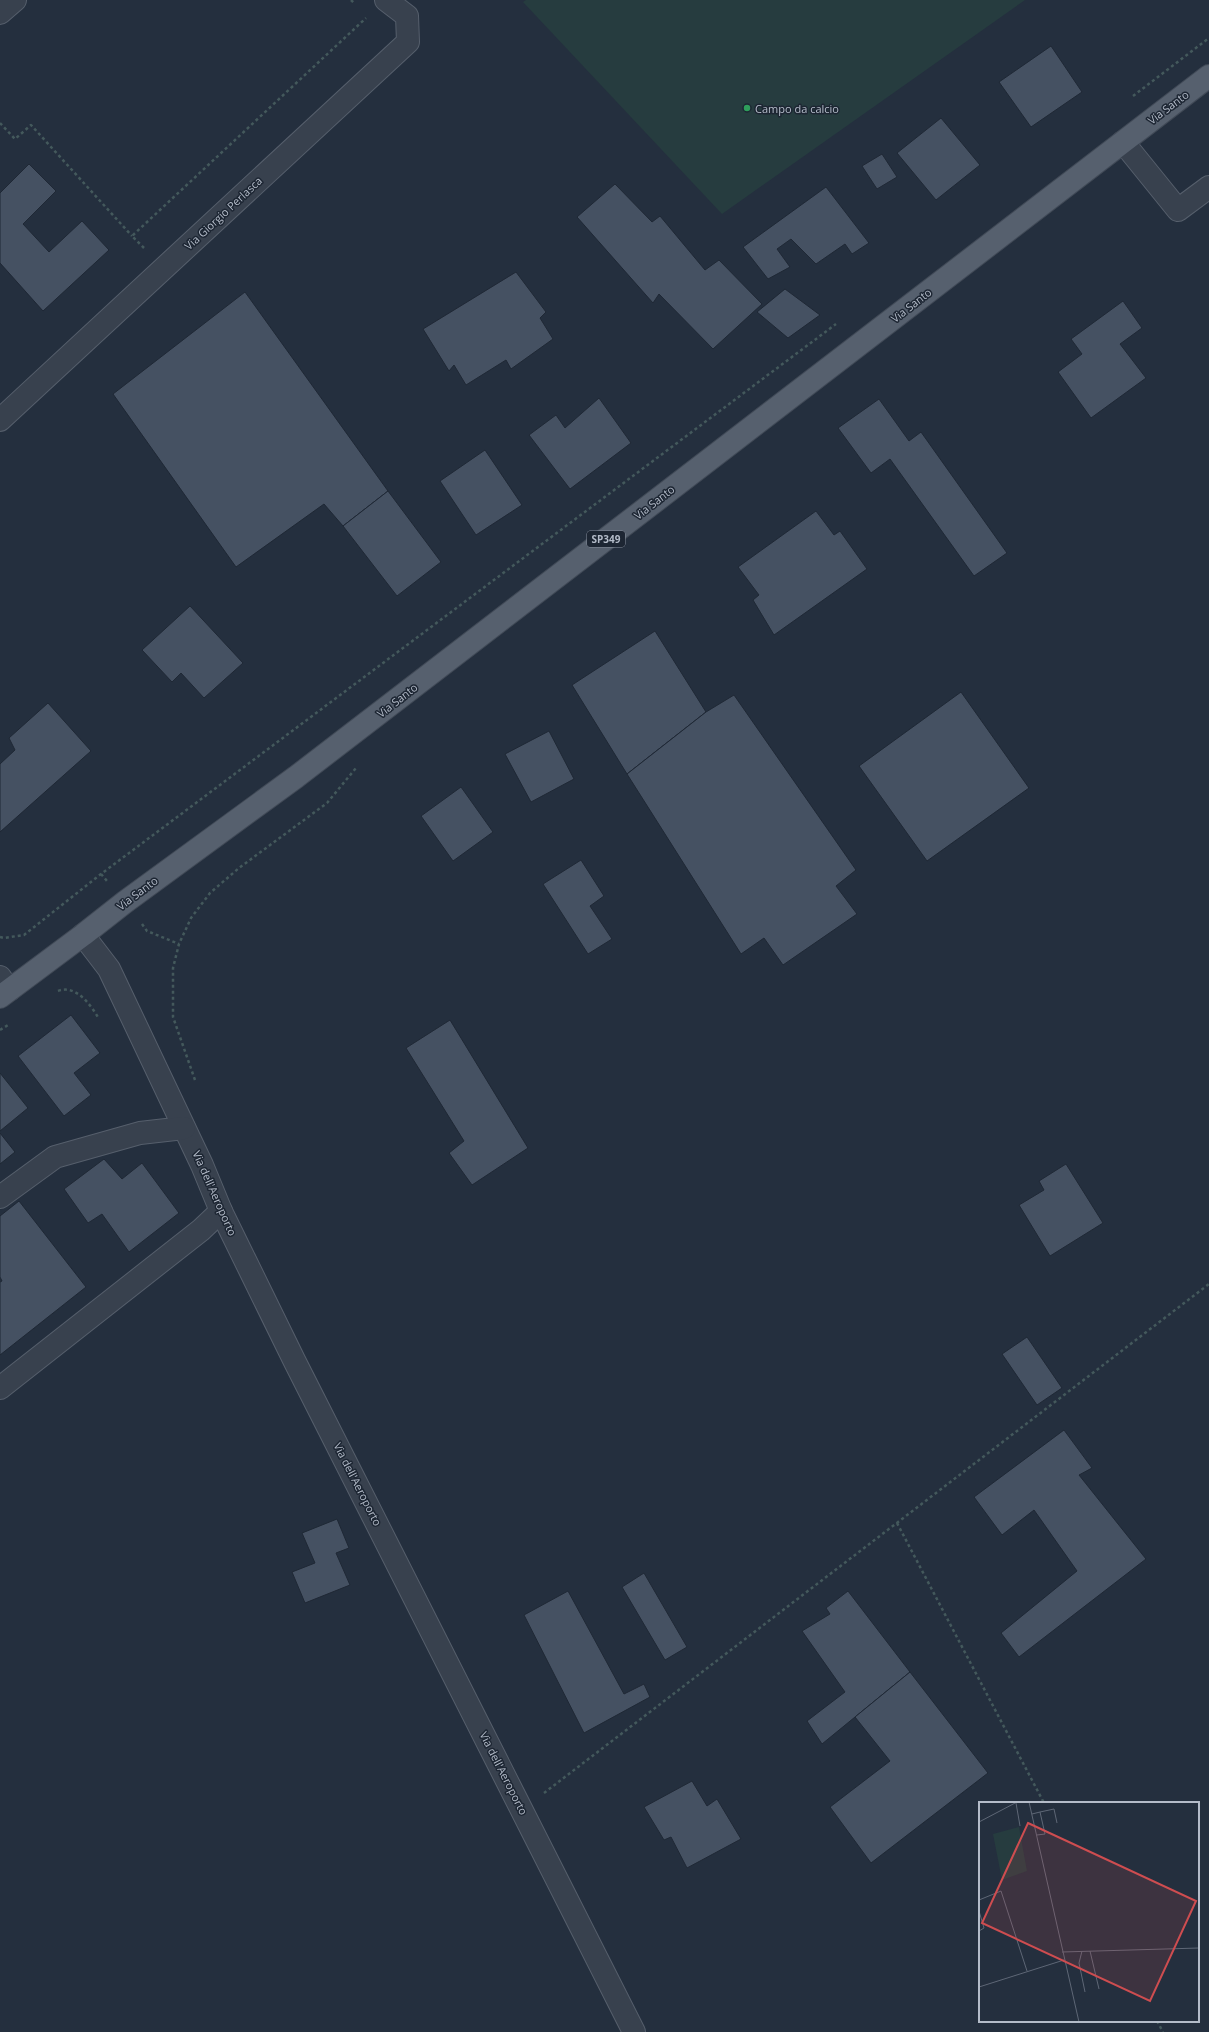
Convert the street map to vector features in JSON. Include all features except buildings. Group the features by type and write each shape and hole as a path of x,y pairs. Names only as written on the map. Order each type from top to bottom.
{"main road":[{"name":"Via Santo","path":"3,988 84,935 125,902 296,777 1209,76"}],"street":[{"path":"0,13 15,0"},
{"name":"Via Giorgio Perlasca","path":"0,420 408,42 406,16 386,0"},
{"path":"1123,142 1178,210 1209,187"},
{"name":"Via dell'Aeroporto","path":"84,935 109,969 221,1210 294,1360 634,2032"},
{"path":"0,1197 55,1157 140,1133 184,1128"},
{"path":"0,1388 201,1230 221,1210"}],"path":[{"path":"351,0 356,1 360,7"},
{"path":"132,236 370,15"},
{"path":"1128,100 1209,38"},
{"path":"0,123 15,139 31,125 132,236 164,268"},
{"path":"0,937 4,938 24,935 101,874 365,678 840,321"},
{"path":"198,1087 173,1017 173,968 179,944 191,918 210,893 238,868 327,803 357,767"},
{"path":"53,993 65,988 77,992 96,1013 103,1026"},
{"path":"0,1030 12,1022"},
{"path":"522,1810 1209,1284"},
{"path":"897,1523 1043,1802"},
{"path":"1158,2022 1163,2032"}],"green space":[{"name":"Campo da calcio","path":"526,0 1025,0 722,214 523,2"}],"place":[{"name":"Campo da calcio","path":"747,108"}]}
